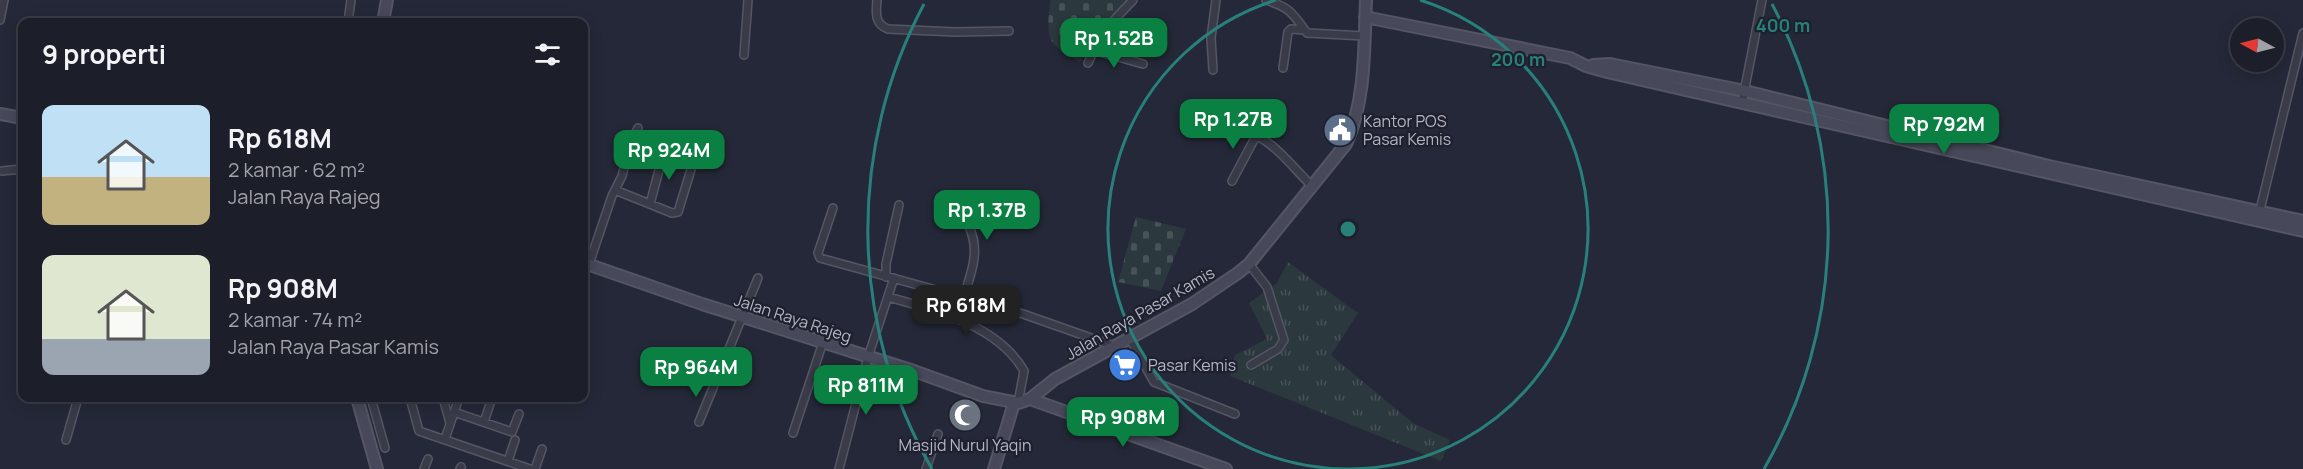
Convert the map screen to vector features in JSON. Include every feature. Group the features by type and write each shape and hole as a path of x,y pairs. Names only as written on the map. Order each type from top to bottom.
{"street":[{"path":"0,20 4,0"},
{"path":"349,18 351,0"},
{"path":"384,18 387,0"},
{"path":"744,56 748,0"},
{"path":"877,0 876,16 880,25 888,29 1009,32"},
{"path":"1088,63 1102,33 1133,0"},
{"path":"1213,70 1211,38 1216,0"},
{"path":"1266,0 1284,6 1294,15 1304,30"},
{"name":"Jalan Raya Pasar Kamis","path":"1029,399 1055,380 1192,304 1249,264 1346,144 1350,135 1361,81 1366,0"},
{"path":"1742,103 1762,0"},
{"path":"1365,17 1570,58 1586,66 1742,103 1888,132 2259,216 2303,221"},
{"path":"1283,68 1288,32 1291,29 1304,30 1312,34 1364,36"},
{"path":"2259,216 2303,33"},
{"path":"1093,50 1143,64"},
{"path":"1586,66 1610,64 1745,91 1888,132"},
{"path":"0,114 18,117"},
{"path":"588,259 622,176 630,144 638,128"},
{"path":"1232,181 1256,136 1281,155 1312,186"},
{"path":"650,204 664,151"},
{"path":"615,190 672,213 678,212 693,163"},
{"path":"2,171 18,169"},
{"path":"838,469 868,357 888,297 890,278 886,264 899,205"},
{"path":"833,208 819,257 890,278 964,296 1114,346"},
{"path":"2259,216 2303,231"},
{"path":"964,296 975,257 974,240 970,229"},
{"path":"1249,264 1267,286 1284,340 1278,349 1251,365"},
{"name":"Jalan Raya Rajeg","path":"588,265 983,396 1016,403"},
{"path":"699,422 758,278"},
{"path":"888,297 953,316 988,335 1011,354 1024,371 1023,388 994,469"},
{"path":"1130,339 1154,382 1235,414"},
{"path":"793,433 823,342"},
{"path":"1016,403 1029,399 1222,468"},
{"path":"66,440 77,402"},
{"path":"358,402 377,469"},
{"path":"372,402 385,448"},
{"path":"411,402 419,431 530,469"},
{"path":"444,402 450,423"},
{"path":"445,439 458,402"},
{"path":"484,422 491,402"},
{"path":"454,412 512,432 519,414"},
{"path":"926,469 938,434"},
{"path":"508,461 515,440"},
{"path":"535,469 542,449"},
{"path":"424,469 428,459"}],"green space":[{"path":"1050,0 1130,0 1104,24 1080,62 1060,49 1050,38 1048,23"},
{"path":"1136,217 1186,229 1161,291 1118,282"},
{"path":"1288,262 1358,313 1331,355 1413,423 1450,440 1441,461 1230,376 1235,355 1267,339 1249,303 1277,283"}],"place":[{"name":"Kantor POS Pasar Kemis","path":"1340,130"},
{"name":"Pasar Kemis","path":"1125,365"},
{"name":"Masjid Nurul Yaqin","path":"965,415"}]}
